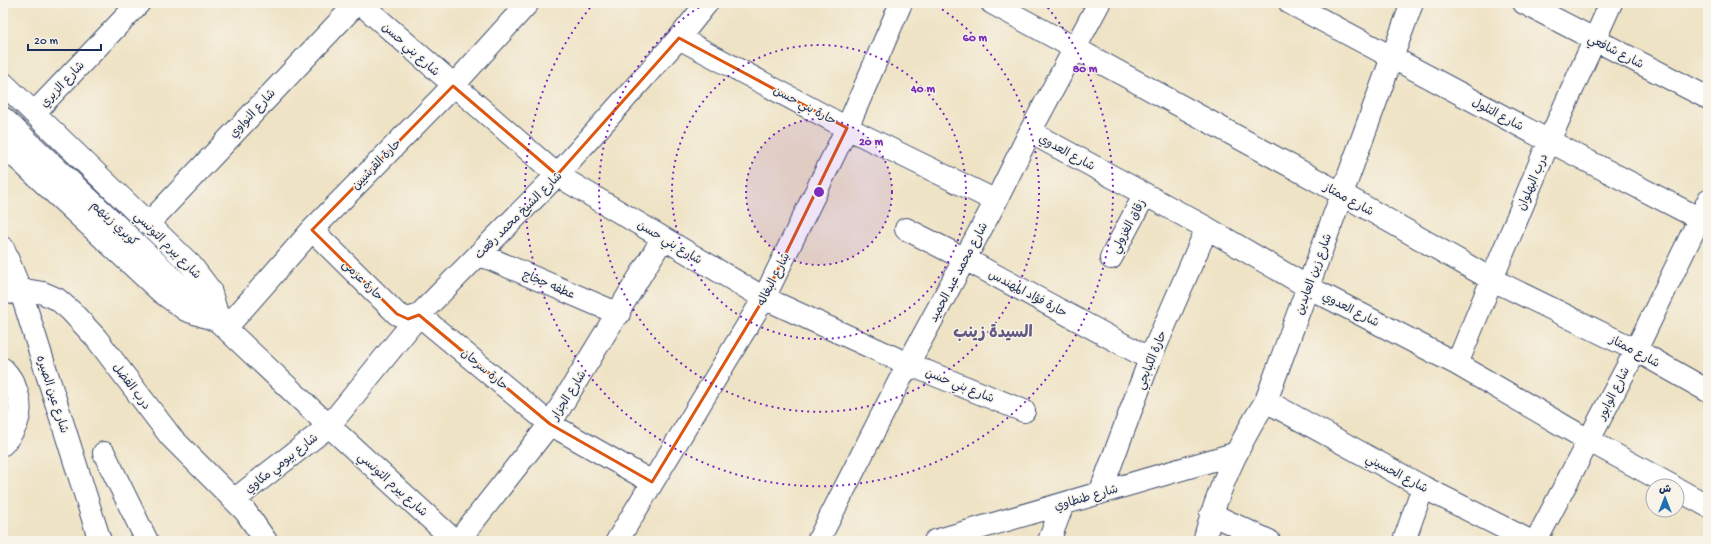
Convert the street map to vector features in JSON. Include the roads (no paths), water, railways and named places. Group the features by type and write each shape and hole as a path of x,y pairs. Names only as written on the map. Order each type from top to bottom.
{"street":[{"name":"شارع الزيري","path":"34,113 139,3"},
{"name":"شارع بني حسن","path":"358,3 452,86 557,175 764,298 908,364 1024,411"},
{"name":"شارع النواوي","path":"148,224 358,3"},
{"name":"حارة القرشيين","path":"222,324 452,86 528,3"},
{"name":"شارع الشيخ محمد رفعت","path":"328,426 419,315 557,175 679,38 707,3"},
{"name":"شارع البغاله","path":"617,541 764,298 847,128 901,3"},
{"name":"شارع ممتاز","path":"992,3 1342,194 1491,279 1636,350 1708,391"},
{"name":"شارع محمد عبد الحميد","path":"818,541 908,364 996,201 1030,132 1099,3"},
{"name":"شارع التلول","path":"1290,3 1549,142 1705,214"},
{"name":"شارع زين العابدين","path":"1204,541 1211,514 1237,453 1249,426 1266,401 1412,3"},
{"name":"شارع شافعي","path":"1524,3 1708,98"},
{"name":"درب البهلوان","path":"1457,364 1549,142 1593,39 1611,3"},
{"name":"حارة بني حسن","path":"679,38 847,128 996,201"},
{"name":"شارع بيرم التونسي","path":"3,83 203,279 210,290 222,324"},
{"name":"كوبري زينهم","path":"3,118 222,324"},
{"name":"شارع العدوي","path":"1030,132 1206,228 1308,287 1457,364 1588,440 1657,478"},
{"name":"شارع بيرم التونسي","path":"3,145 161,292 186,310 222,324 328,426 457,541"},
{"name":"زقاق الغزولي","path":"1111,258 1144,194"},
{"name":"شارع الوابور","path":"1536,541 1705,214"},
{"name":"حارة الكبابجي","path":"1100,493 1150,359 1206,228"},
{"name":"حارة فؤاد المهندس","path":"906,229 1150,359"},
{"name":"حارة عزمى","path":"312,230 397,314 408,319 419,315"},
{"name":"شارع الجزار","path":"457,541 550,424 619,314 663,238"},
{"name":"شارع عين الصيره","path":"3,248 12,292 100,541"},
{"name":"عطفه حجاج","path":"479,254 619,314"},
{"name":"درب الفضل","path":"12,292 43,293 58,300 79,319 96,338 170,437 245,511 260,539"},
{"name":"حارة سرحان","path":"419,315 550,424 652,482"},
{"path":"3,369 8,374 16,388 19,403 18,419 10,435 3,444"},
{"name":"شارع الحسيني","path":"1266,401 1423,487 1530,541"},
{"name":"شارع بيومي مكاوي","path":"234,500 328,426"},
{"path":"104,453 147,541"},
{"name":"شارع طنطاوي","path":"935,541 1237,453"},
{"path":"1404,541 1423,487"},
{"path":"1685,493 1708,506"},
{"path":"1049,541 1063,504"},
{"path":"1211,514 1269,541"}],"district":[{"name":"السيدة زينب","path":"993,331"}]}
